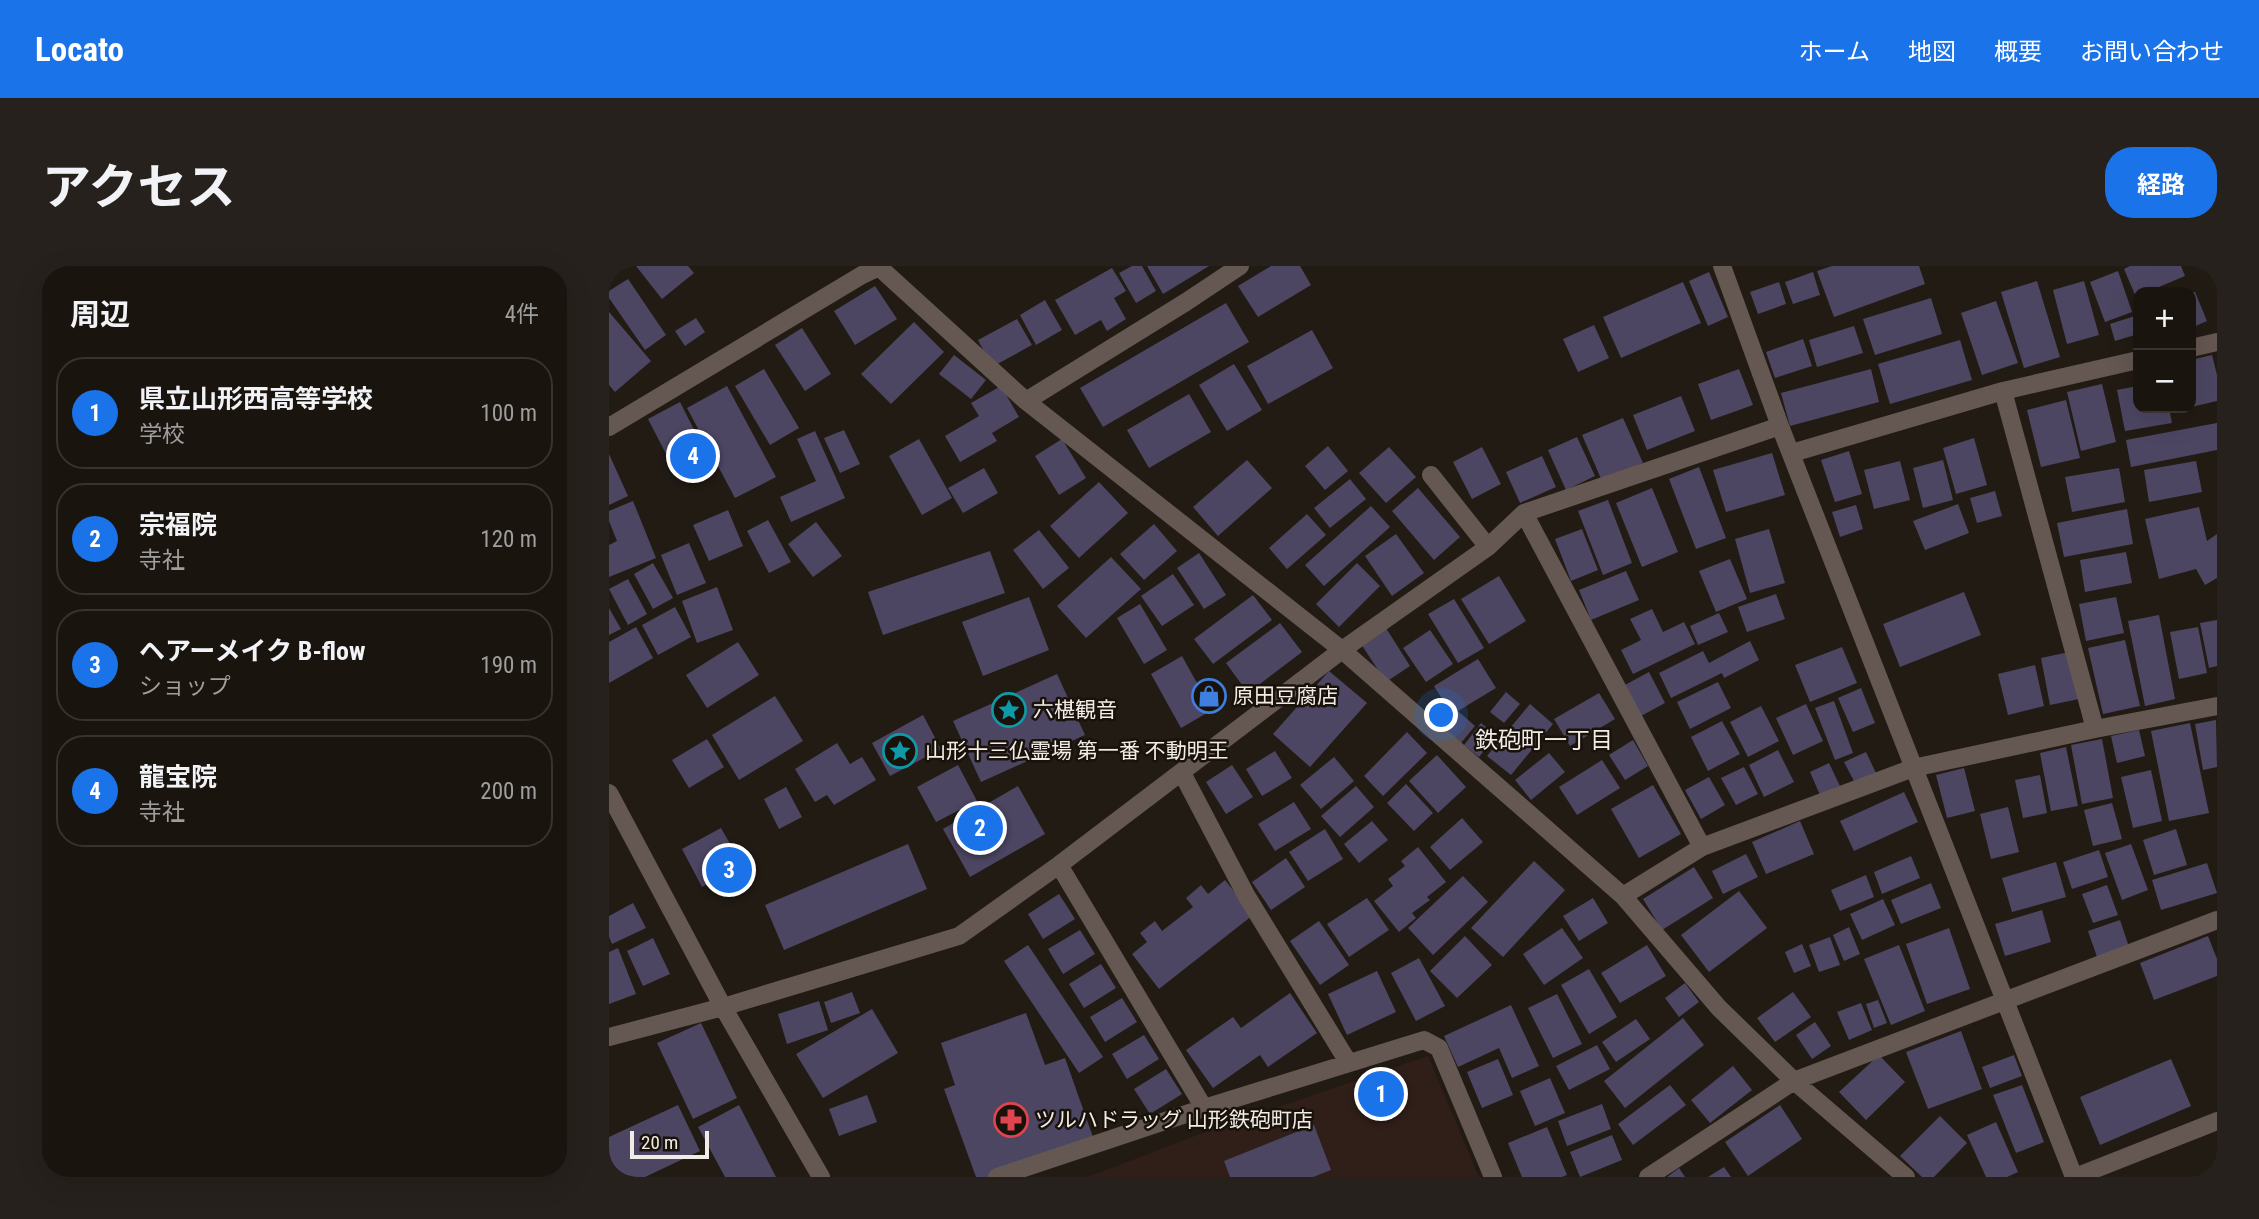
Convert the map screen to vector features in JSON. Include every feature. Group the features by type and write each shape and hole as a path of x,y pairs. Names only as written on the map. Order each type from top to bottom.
{"street":[{"path":"1026,401 1240,266"},
{"path":"1722,266 1780,426 2003,1000 2075,1177 2217,1121"},
{"path":"609,427 880,267 1026,401 1342,650 1623,896 1719,1008 1794,1081 1906,1177"},
{"path":"2196,347 2217,342"},
{"path":"1792,453 2003,391 2133,361"},
{"path":"2003,391 2095,729"},
{"path":"609,1037 723,1007 959,936 1059,865 1342,650 1488,547 1524,513 1780,426"},
{"path":"1431,475 1488,547"},
{"path":"1524,513 1702,847"},
{"path":"1623,896 1702,847 1913,768 2217,706"},
{"path":"1182,773 1246,895 1348,1062"},
{"path":"609,793 723,1007 821,1177"},
{"path":"1059,865 1204,1108"},
{"path":"1648,1177 1794,1081 2217,920"},
{"path":"997,1177 1204,1108 1424,1040 1439,1048 1493,1177"}],"shaded area":[{"path":"1428,1056 1479,1177 1088,1177 1208,1131"}],"building":[{"path":"636,266 688,266 694,273 662,299"},
{"path":"1132,266 1142,266 1156,291 1136,303 1119,273"},
{"path":"1147,266 1209,266 1163,294"},
{"path":"1271,266 1300,266 1311,285 1258,317 1238,286"},
{"path":"1832,266 1919,266 1925,284 1834,317 1817,271"},
{"path":"2130,266 2181,266 2185,276 2159,287 2133,287 2133,290 2124,269"},
{"path":"1112,268 1126,291 1114,298 1126,319 1107,331 1101,320 1075,335 1055,300"},
{"path":"2118,271 2132,312 2105,322 2090,282"},
{"path":"1709,272 1728,317 1708,326 1689,281"},
{"path":"1813,272 1820,295 1793,304 1785,282"},
{"path":"628,279 666,335 645,350 609,298 609,291"},
{"path":"2037,281 2060,357 2024,368 2001,292"},
{"path":"2084,281 2099,335 2067,344 2053,290"},
{"path":"1683,282 1701,323 1621,358 1603,317"},
{"path":"1779,282 1786,304 1758,314 1750,292"},
{"path":"875,286 897,319 855,345 834,311"},
{"path":"2196,294 2207,321 2196,326"},
{"path":"1931,298 1942,334 1875,355 1863,319"},
{"path":"1045,300 1062,330 1036,345 1020,315"},
{"path":"1996,301 2018,363 1982,375 1961,313"},
{"path":"1226,303 1249,342 1103,427 1080,388"},
{"path":"609,312 651,361 615,392 609,385"},
{"path":"2133,317 2133,336 2115,341 2110,324"},
{"path":"696,318 705,332 685,346 675,331"},
{"path":"1017,319 1032,345 992,367 978,340"},
{"path":"914,322 944,352 891,404 861,374"},
{"path":"1594,325 1609,358 1578,372 1563,339"},
{"path":"1854,326 1863,353 1817,367 1809,340"},
{"path":"802,328 831,374 805,391 775,345"},
{"path":"1312,330 1333,368 1268,404 1247,366"},
{"path":"1803,339 1812,366 1775,378 1766,352"},
{"path":"1960,340 1972,380 1890,404 1878,364"},
{"path":"954,355 986,380 971,399 939,374"},
{"path":"2212,355 2217,375 2217,401 2196,406 2196,359"},
{"path":"1234,364 1262,410 1227,431 1199,385"},
{"path":"764,369 799,428 770,445 735,386"},
{"path":"1739,369 1753,405 1711,420 1698,384"},
{"path":"1871,369 1879,402 1790,426 1781,393"},
{"path":"2102,384 2116,442 2081,451 2067,392"},
{"path":"727,386 776,477 735,498 687,408"},
{"path":"1001,386 1019,417 992,433 997,441 960,462 945,436 979,416 971,403"},
{"path":"2133,387 2133,413 2170,413 2172,423 2125,431 2117,390"},
{"path":"1189,394 1211,432 1149,468 1127,430"},
{"path":"1681,396 1695,431 1647,450 1633,415"},
{"path":"2066,400 2080,458 2041,467 2027,410"},
{"path":"680,402 712,465 680,481 648,419"},
{"path":"1623,418 1643,463 1602,481 1582,435"},
{"path":"2217,423 2217,450 2131,467 2126,440"},
{"path":"844,430 860,464 840,473 824,438"},
{"path":"815,431 845,498 791,522 780,497 816,481 797,439"},
{"path":"1577,437 1595,476 1566,490 1548,450"},
{"path":"1974,438 1987,485 1956,494 1943,448"},
{"path":"919,439 952,498 922,515 889,456"},
{"path":"1062,439 1086,478 1059,495 1035,456"},
{"path":"1328,446 1348,471 1325,490 1305,466"},
{"path":"1389,447 1416,477 1386,503 1359,473"},
{"path":"1482,447 1501,484 1472,499 1453,462"},
{"path":"1849,451 1862,494 1835,502 1821,460"},
{"path":"1772,453 1785,495 1726,512 1713,470"},
{"path":"609,454 628,496 609,505"},
{"path":"1542,456 1556,487 1520,503 1506,472"},
{"path":"1247,460 1272,488 1218,536 1193,507"},
{"path":"1943,460 1953,500 1923,508 1913,468"},
{"path":"1900,461 1910,500 1874,509 1864,470"},
{"path":"2196,461 2202,492 2149,502 2144,470"},
{"path":"1699,467 1726,538 1696,549 1669,479"},
{"path":"984,468 998,493 963,513 948,488"},
{"path":"2119,468 2125,502 2072,512 2065,477"},
{"path":"1350,479 1366,499 1330,528 1314,508"},
{"path":"1099,482 1128,513 1079,558 1050,526"},
{"path":"1418,488 1460,537 1434,560 1392,511"},
{"path":"1652,488 1678,552 1642,567 1616,503"},
{"path":"1995,491 2002,516 1977,523 1970,498"},
{"path":"1608,500 1632,563 1603,575 1578,511"},
{"path":"633,501 656,558 609,577 609,545 617,541 609,521 609,511"},
{"path":"1958,504 1969,533 1925,550 1913,521"},
{"path":"1856,505 1863,529 1840,537 1832,512"},
{"path":"1371,506 1390,527 1324,586 1305,565"},
{"path":"2199,507 2207,541 2217,534 2217,578 2205,585 2196,569 2159,579 2145,519"},
{"path":"2127,509 2133,544 2064,557 2057,523"},
{"path":"728,510 743,546 709,561 693,525"},
{"path":"1307,514 1326,535 1287,569 1269,548"},
{"path":"768,520 791,562 769,573 747,531"},
{"path":"816,522 842,556 813,577 788,544"},
{"path":"1154,524 1177,551 1144,580 1120,554"},
{"path":"1582,529 1598,570 1571,581 1555,539"},
{"path":"1769,529 1785,583 1750,593 1735,539"},
{"path":"1039,530 1069,568 1043,589 1013,550"},
{"path":"1396,534 1424,573 1392,596 1365,556"},
{"path":"689,543 706,583 677,595 661,555"},
{"path":"990,551 1005,593 883,635 868,592"},
{"path":"2126,552 2132,583 2085,592 2080,560"},
{"path":"1199,553 1226,595 1204,609 1177,568"},
{"path":"1111,557 1141,589 1086,638 1057,606"},
{"path":"1730,559 1747,599 1716,612 1699,571"},
{"path":"653,563 673,598 653,609 634,574"},
{"path":"1357,563 1380,586 1339,627 1316,604"},
{"path":"1626,571 1639,600 1591,620 1579,590"},
{"path":"1173,574 1194,605 1162,626 1141,596"},
{"path":"1499,576 1526,621 1489,644 1461,599"},
{"path":"628,579 647,614 628,625 609,589"},
{"path":"717,587 733,630 697,643 682,601"},
{"path":"1964,592 1981,635 1900,667 1883,624"},
{"path":"1776,594 1785,619 1747,632 1738,607"},
{"path":"1253,595 1272,620 1213,664 1194,639"},
{"path":"1029,597 1049,650 983,676 962,622"},
{"path":"2116,597 2124,633 2086,641 2079,604"},
{"path":"1454,599 1484,648 1458,663 1428,614"},
{"path":"1140,604 1167,650 1144,664 1117,618"},
{"path":"675,607 691,637 658,655 642,625"},
{"path":"609,608 621,629 609,635"},
{"path":"1652,609 1663,632 1684,622 1695,644 1633,674 1621,650 1641,640 1630,619"},
{"path":"1719,613 1728,632 1698,645 1690,626"},
{"path":"2159,615 2175,699 2145,706 2128,621"},
{"path":"2217,620 2217,666 2209,668 2200,623"},
{"path":"1280,623 1302,652 1248,693 1226,663"},
{"path":"636,627 653,658 609,683 609,642"},
{"path":"2198,627 2207,673 2179,679 2170,632"},
{"path":"1386,628 1410,666 1386,682 1361,644"},
{"path":"1430,630 1453,664 1426,682 1403,648"},
{"path":"2125,640 2140,706 2103,714 2088,648"},
{"path":"1750,641 1759,660 1724,678 1722,673 1671,698 1659,673 1703,651 1709,663"},
{"path":"738,642 759,675 707,708 686,675"},
{"path":"1842,647 1857,683 1810,702 1795,665"},
{"path":"2069,652 2079,699 2050,705 2041,658"},
{"path":"1182,656 1212,710 1181,728 1151,674"},
{"path":"1478,659 1496,688 1452,715 1434,686"},
{"path":"2035,665 2044,706 2008,715 1998,674"},
{"path":"1329,671 1367,703 1310,767 1273,734"},
{"path":"1649,672 1665,703 1641,716 1625,685"},
{"path":"1057,674 1085,735 981,782 953,721"},
{"path":"1718,682 1731,708 1690,729 1677,702"},
{"path":"1861,688 1875,723 1853,732 1838,698"},
{"path":"1506,692 1520,704 1504,723 1490,712"},
{"path":"1599,693 1615,719 1570,746 1554,719"},
{"path":"775,696 803,741 739,780 712,735"},
{"path":"1834,701 1853,753 1835,760 1815,708"},
{"path":"1530,704 1553,724 1511,775 1487,756"},
{"path":"1806,704 1823,741 1793,755 1776,718"},
{"path":"1761,706 1779,741 1748,757 1730,722"},
{"path":"1458,711 1475,726 1461,743 1443,728"},
{"path":"923,715 941,749 890,776 872,743"},
{"path":"2216,720 2217,767 2203,770 2195,724"},
{"path":"1722,721 1740,754 1708,771 1691,737"},
{"path":"1481,723 1496,735 1479,757 1464,745"},
{"path":"2190,723 2209,813 2169,821 2151,731"},
{"path":"2139,730 2145,756 2117,763 2111,736"},
{"path":"1407,732 1427,753 1383,796 1364,776"},
{"path":"707,739 724,767 689,788 672,760"},
{"path":"2102,739 2113,798 2082,804 2071,745"},
{"path":"1633,740 1648,766 1625,780 1609,755"},
{"path":"837,743 850,764 862,757 876,780 834,805 827,795 815,802 795,769"},
{"path":"2066,747 2078,806 2051,811 2040,753"},
{"path":"1778,750 1794,782 1764,797 1749,765"},
{"path":"1275,751 1292,778 1262,796 1246,769"},
{"path":"1866,752 1876,773 1855,783 1844,762"},
{"path":"1549,753 1565,772 1531,800 1515,780"},
{"path":"1437,755 1466,787 1438,813 1409,781"},
{"path":"1334,757 1354,781 1321,809 1300,785"},
{"path":"1602,760 1620,788 1577,815 1559,787"},
{"path":"1829,763 1840,786 1820,795 1810,772"},
{"path":"958,765 977,801 936,822 917,787"},
{"path":"1232,765 1253,797 1226,814 1206,782"},
{"path":"1744,767 1758,794 1736,805 1721,778"},
{"path":"1964,768 1975,811 1947,818 1936,775"},
{"path":"2151,770 2162,821 2133,828 2121,777"},
{"path":"2040,775 2047,813 2023,818 2015,780"},
{"path":"1709,777 1725,805 1701,819 1685,790"},
{"path":"1406,784 1433,813 1414,831 1387,803"},
{"path":"1653,785 1681,834 1639,858 1611,809"},
{"path":"1018,786 1045,834 970,877 943,829"},
{"path":"1356,786 1374,807 1340,837 1321,816"},
{"path":"786,787 802,817 779,829 764,799"},
{"path":"1904,792 1918,822 1854,851 1840,821"},
{"path":"1294,802 1311,829 1275,851 1258,824"},
{"path":"2112,803 2122,839 2093,846 2084,810"},
{"path":"2008,807 2019,852 1991,859 1980,814"},
{"path":"1462,818 1483,842 1450,870 1430,847"},
{"path":"1372,821 1388,840 1359,863 1344,844"},
{"path":"1800,821 1814,854 1766,874 1752,842"},
{"path":"721,828 742,865 702,887 682,849"},
{"path":"1325,829 1343,859 1308,881 1289,852"},
{"path":"2176,829 2187,865 2154,875 2143,840"},
{"path":"908,844 927,889 784,950 765,905"},
{"path":"2131,844 2148,890 2122,900 2105,853"},
{"path":"1418,847 1446,882 1427,897 1430,900 1412,913 1416,918 1399,932 1374,901 1393,886 1388,879 1405,866 1401,861"},
{"path":"2099,850 2108,877 2072,889 2063,862"},
{"path":"1746,854 1758,877 1723,894 1712,871"},
{"path":"1911,856 1920,878 1882,894 1874,872"},
{"path":"1286,858 1305,887 1271,910 1252,882"},
{"path":"1534,861 1565,890 1503,957 1471,928"},
{"path":"2056,862 2066,897 2012,912 2002,878"},
{"path":"2207,863 2217,893 2161,910 2152,880"},
{"path":"1694,867 1713,898 1662,930 1643,899"},
{"path":"1866,875 1874,897 1840,911 1831,890"},
{"path":"1463,876 1488,902 1433,955 1408,928"},
{"path":"1225,880 1253,915 1159,989 1132,954 1147,942 1140,933 1155,921 1162,931 1193,907 1186,898 1201,885 1208,894"},
{"path":"1931,883 1941,908 1901,924 1891,900"},
{"path":"2107,885 2118,915 2093,923 2082,894"},
{"path":"1739,891 1767,928 1709,972 1681,935"},
{"path":"1059,894 1075,919 1043,939 1028,914"},
{"path":"1367,898 1389,930 1349,957 1327,924"},
{"path":"1593,898 1608,923 1579,941 1563,916"},
{"path":"1883,899 1895,925 1862,940 1850,914"},
{"path":"633,903 646,928 612,944 609,937 609,916"},
{"path":"2042,910 2051,942 2005,956 1995,924"},
{"path":"2120,920 2129,947 2097,957 2088,931"},
{"path":"1319,921 1349,965 1320,985 1290,941"},
{"path":"1849,927 1860,954 1844,961 1833,935"},
{"path":"1562,928 1583,958 1544,985 1523,954"},
{"path":"1949,928 1970,989 1927,1004 1906,944"},
{"path":"1080,930 1095,954 1063,974 1048,949"},
{"path":"1465,936 1492,965 1457,998 1430,971"},
{"path":"2208,936 2217,959 2217,976 2154,1000 2140,963"},
{"path":"1830,937 1840,965 1819,972 1809,945"},
{"path":"653,938 670,974 643,986 627,951"},
{"path":"1802,944 1811,966 1794,973 1785,952"},
{"path":"1028,945 1103,1057 1079,1073 1004,961"},
{"path":"1647,945 1666,976 1620,1003 1601,973"},
{"path":"1899,945 1925,1011 1891,1025 1864,959"},
{"path":"618,948 636,994 609,1004 609,952"},
{"path":"1419,958 1445,1006 1416,1021 1391,973"},
{"path":"1101,964 1116,988 1084,1008 1069,984"},
{"path":"1589,969 1617,1017 1589,1034 1561,985"},
{"path":"1377,971 1396,1012 1347,1035 1328,994"},
{"path":"1685,983 1699,1002 1679,1017 1665,998"},
{"path":"852,992 860,1013 831,1023 824,1002"},
{"path":"1793,992 1811,1017 1775,1042 1757,1018"},
{"path":"1290,993 1317,1033 1268,1067 1260,1055 1213,1088 1186,1050 1233,1017 1241,1028"},
{"path":"1557,994 1582,1044 1553,1058 1528,1008"},
{"path":"1122,998 1137,1022 1105,1042 1090,1017"},
{"path":"1878,1000 1887,1023 1874,1028 1866,1004"},
{"path":"819,1001 828,1030 787,1044 778,1014"},
{"path":"1861,1003 1872,1030 1849,1040 1837,1012"},
{"path":"1511,1005 1539,1066 1512,1078 1499,1048 1458,1067 1444,1036"},
{"path":"872,1009 898,1053 823,1098 796,1054"},
{"path":"1026,1013 1045,1065 1065,1058 1094,1140 991,1177 976,1177 944,1089 955,1085 941,1043"},
{"path":"1683,1018 1704,1045 1625,1108 1604,1081"},
{"path":"1636,1019 1650,1039 1616,1062 1602,1042"},
{"path":"1815,1022 1831,1046 1812,1059 1796,1035"},
{"path":"701,1023 737,1098 693,1119 657,1043"},
{"path":"1961,1031 1982,1089 1928,1109 1906,1052"},
{"path":"1144,1035 1159,1059 1127,1079 1112,1054"},
{"path":"1597,1045 1610,1069 1569,1090 1556,1066"},
{"path":"1879,1055 1905,1082 1866,1120 1839,1092"},
{"path":"2014,1055 2022,1076 1990,1088 1982,1067"},
{"path":"1498,1059 1513,1095 1482,1108 1467,1072"},
{"path":"2171,1059 2191,1106 2100,1145 2080,1097"},
{"path":"1733,1066 1752,1090 1710,1123 1691,1100"},
{"path":"1166,1069 1182,1094 1150,1114 1134,1089"},
{"path":"1550,1078 1565,1113 1535,1126 1520,1091"},
{"path":"1670,1085 1686,1105 1633,1145 1618,1124"},
{"path":"2022,1085 2044,1142 2016,1153 1993,1095"},
{"path":"867,1095 877,1122 839,1136 829,1109"},
{"path":"1602,1104 1611,1129 1567,1146 1558,1121"},
{"path":"678,1105 700,1151 645,1177 609,1177 609,1137"},
{"path":"739,1105 776,1177 725,1177 698,1127"},
{"path":"1780,1105 1802,1139 1748,1176 1725,1142"},
{"path":"1940,1116 1967,1143 1934,1177 1922,1177 1900,1156"},
{"path":"1996,1122 2018,1172 2007,1177 1986,1177 1967,1135"},
{"path":"1314,1125 1331,1170 1313,1177 1230,1177 1224,1161"},
{"path":"1547,1127 1567,1175 1522,1177 1508,1143"},
{"path":"1612,1135 1622,1160 1580,1177 1570,1152"},
{"path":"1724,1167 1731,1177 1708,1177"},
{"path":"1679,1168 1685,1177 1667,1177"}],"place":[{"name":"龍宝院","path":"693,456"},
{"name":"原田豆腐店","path":"1209,696"},
{"name":"六椹観音","path":"1009,710"},
{"name":"山形十三仏霊場 第一番 不動明王","path":"900,751"},
{"name":"宗福院","path":"980,828"},
{"name":"ヘアーメイク B-flow","path":"729,870"},
{"name":"県立山形西高等学校","path":"1381,1094"},
{"name":"ツルハドラッグ 山形鉄砲町店","path":"1011,1120"}],"district":[{"name":"鉄砲町一丁目","path":"1544,740"}]}
